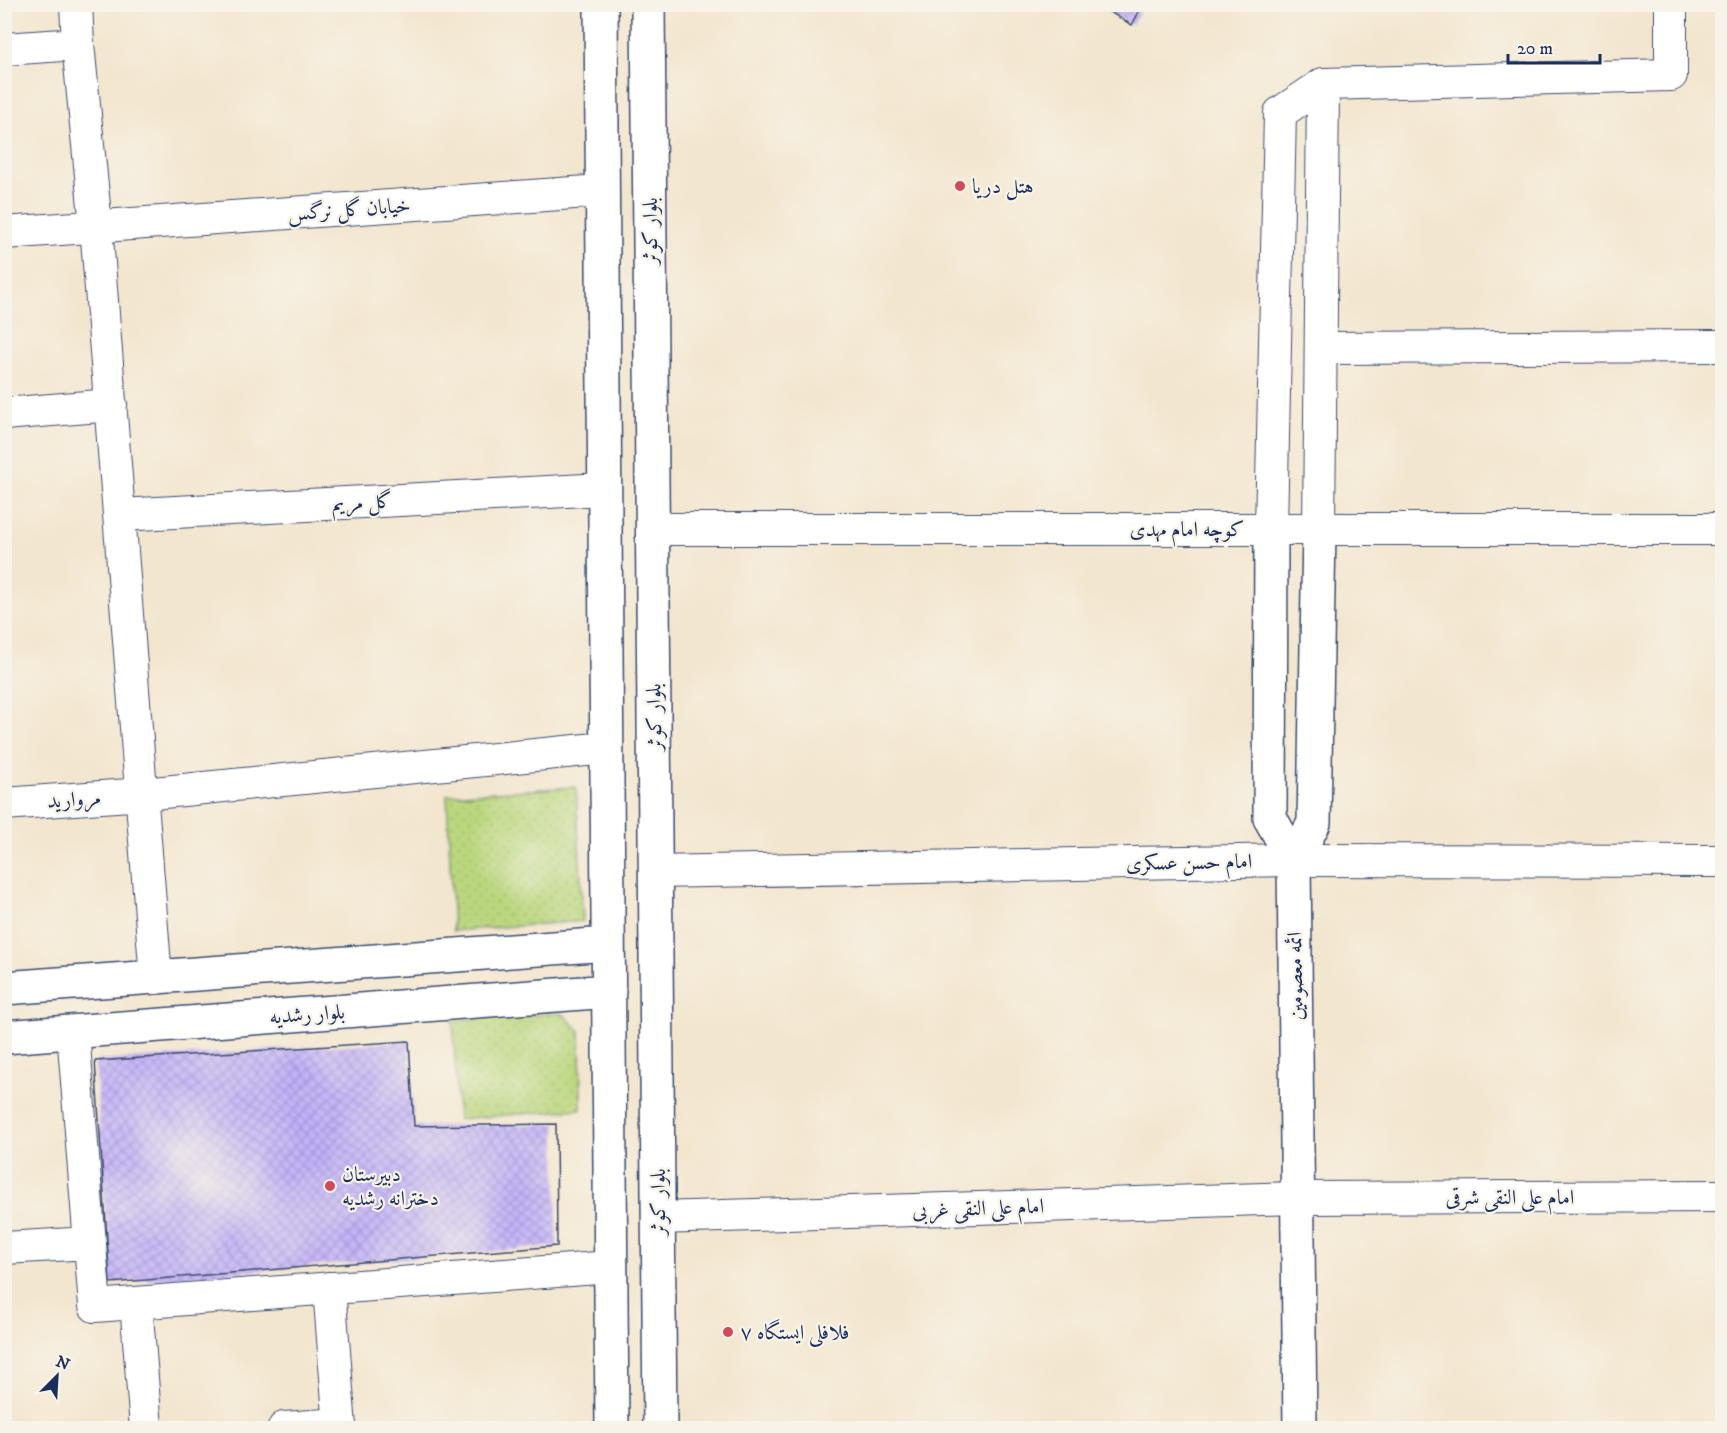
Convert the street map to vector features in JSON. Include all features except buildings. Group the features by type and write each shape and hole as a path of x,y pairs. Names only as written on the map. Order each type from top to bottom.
{"main road":[{"path":"601,4 612,1428"},
{"name":"بلوار کوثر","path":"648,4 660,1428"},
{"path":"1271,529 1270,818 1294,860"},
{"name":"ائمه معصومین","path":"1300,1428 1294,860 1314,823 1319,530"},
{"path":"4,988 608,944"},
{"name":"بلوار رشدیه","path":"4,1037 609,991"}],"street":[{"path":"76,4 143,794 156,978"},
{"path":"1271,529 1280,112 1323,84 1671,75 1671,4"},
{"path":"4,49 78,44"},
{"path":"1319,530 1323,84"},
{"name":"خیابان گل نرگس","path":"4,233 603,191"},
{"path":"1321,348 1722,346"},
{"path":"4,414 111,405"},
{"name":"گل مریم","path":"120,515 604,489"},
{"name":"کوچه امام مهدی","path":"652,529 1722,529"},
{"name":"مروارید","path":"4,804 143,794 606,748"},
{"name":"امام حسن عسکری","path":"655,872 1294,860 1722,861"},
{"path":"73,1032 95,1306 611,1266"},
{"name":"امام علی النقی شرقی","path":"1298,1198 1722,1196"},
{"name":"امام علی النقی غربی","path":"658,1218 1298,1198"},
{"path":"4,1248 90,1244"},
{"path":"284,1428 340,1426 329,1288"},
{"path":"135,1303 146,1428"}],"green space":[{"path":"576,787 583,921 453,931 447,795"},
{"path":"562,1013 580,1031 581,1109 458,1119 453,1020"}],"place":[{"name":"هتل دریا","path":"960,186"},
{"name":"دبیرستان دخترانه رشدیه","path":"330,1186"},
{"name":"فلافلی ایستگاه ۷","path":"728,1332"}]}
